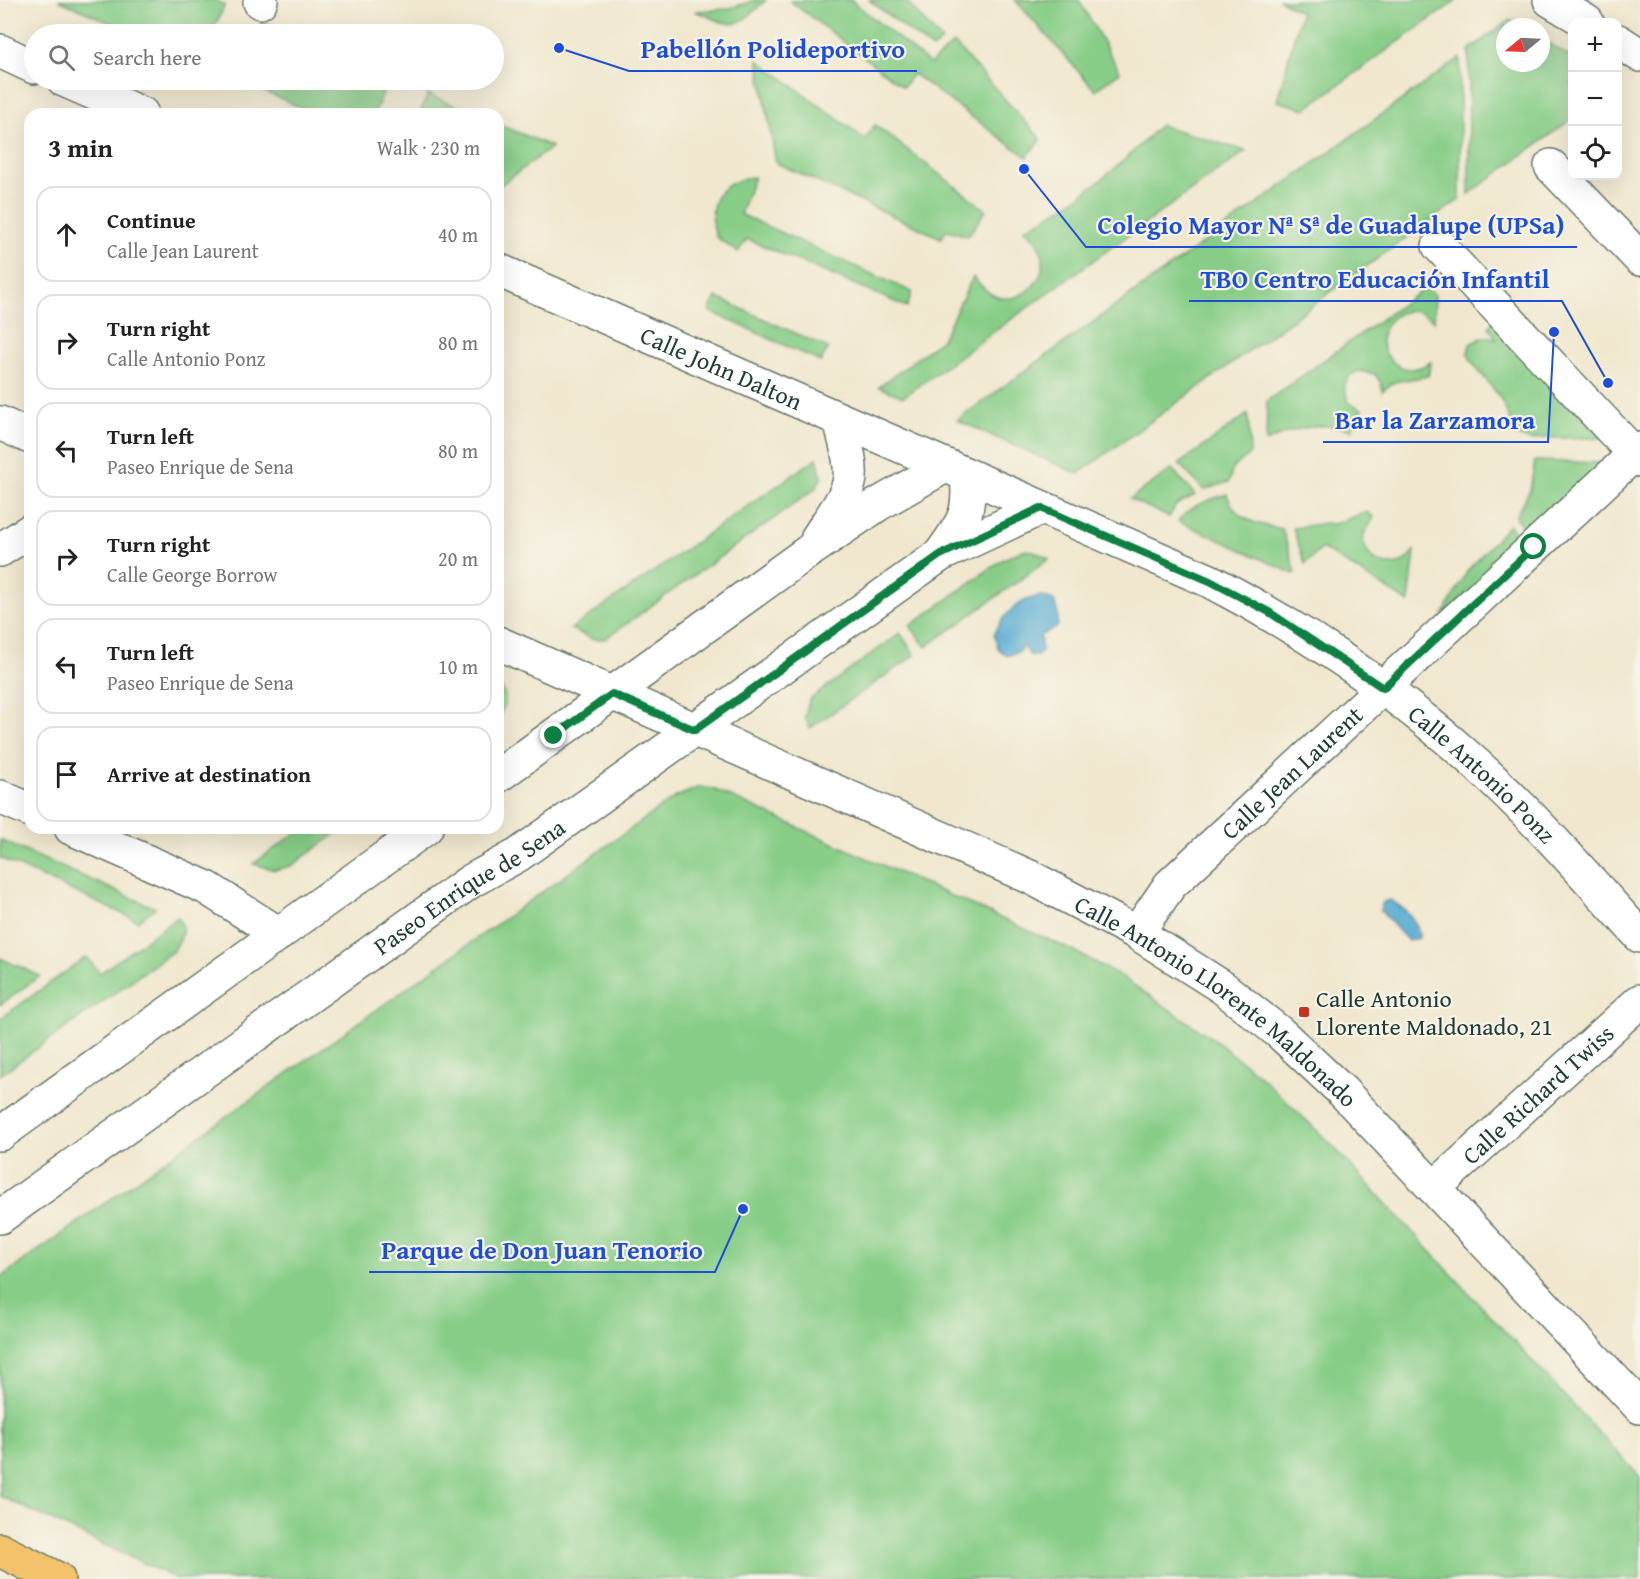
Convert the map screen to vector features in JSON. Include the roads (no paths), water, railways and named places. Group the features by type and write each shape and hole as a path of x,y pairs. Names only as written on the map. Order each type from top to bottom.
{"main road":[{"path":"0,1550 58,1579"}],"street":[{"path":"1550,0 1580,18"},
{"path":"1622,44 1640,55"},
{"path":"0,51 24,62"},
{"path":"87,90 128,108"},
{"path":"1551,166 1640,259"},
{"path":"1440,246 1638,454"},
{"name":"Calle John Dalton","path":"504,273 956,471"},
{"path":"809,551 848,492 851,480 852,470 840,420"},
{"path":"0,423 24,434"},
{"name":"Calle Jean Laurent","path":"1137,933 1170,885 1638,454"},
{"path":"504,772 809,551 877,505 956,471"},
{"name":"Calle Antonio Ponz","path":"956,471 1210,581 1250,602 1339,657 1383,688 1476,764 1640,936"},
{"name":"Paseo Enrique de Sena","path":"940,555 966,518 970,501 956,471"},
{"name":"Paseo Enrique de Sena","path":"0,1217 471,881 518,855 940,555 1041,508"},
{"path":"0,550 24,535"},
{"name":"Calle Antonio Llorente Maldonado","path":"504,646 1030,876 1137,933 1222,987 1280,1033 1343,1092 1640,1407"},
{"path":"0,796 24,807"},
{"path":"85,834 207,888 279,934"},
{"path":"0,1134 418,834"},
{"name":"Calle Richard Twiss","path":"1434,1188 1640,1001"}],"water":[{"path":"1042,596 1054,600 1058,614 1058,626 1040,636 1042,651 1037,656 1030,655 1024,646 1018,652 1007,656 998,648 994,634 998,626 1013,608 1026,600"},
{"path":"1390,900 1414,920 1419,938 1408,941 1380,910 1383,902"}],"place":[{"name":"Pabellón Polideportivo","path":"559,48"},
{"name":"Colegio Mayor Nª Sª de Guadalupe (UPSa)","path":"1024,169"},
{"name":"Bar la Zarzamora","path":"1554,332"},
{"name":"TBO Centro Educación Infantil","path":"1608,383"},
{"name":"Calle Antonio Llorente Maldonado, 21","path":"1304,1012"},
{"name":"Parque de Don Juan Tenorio","path":"743,1209"}]}
